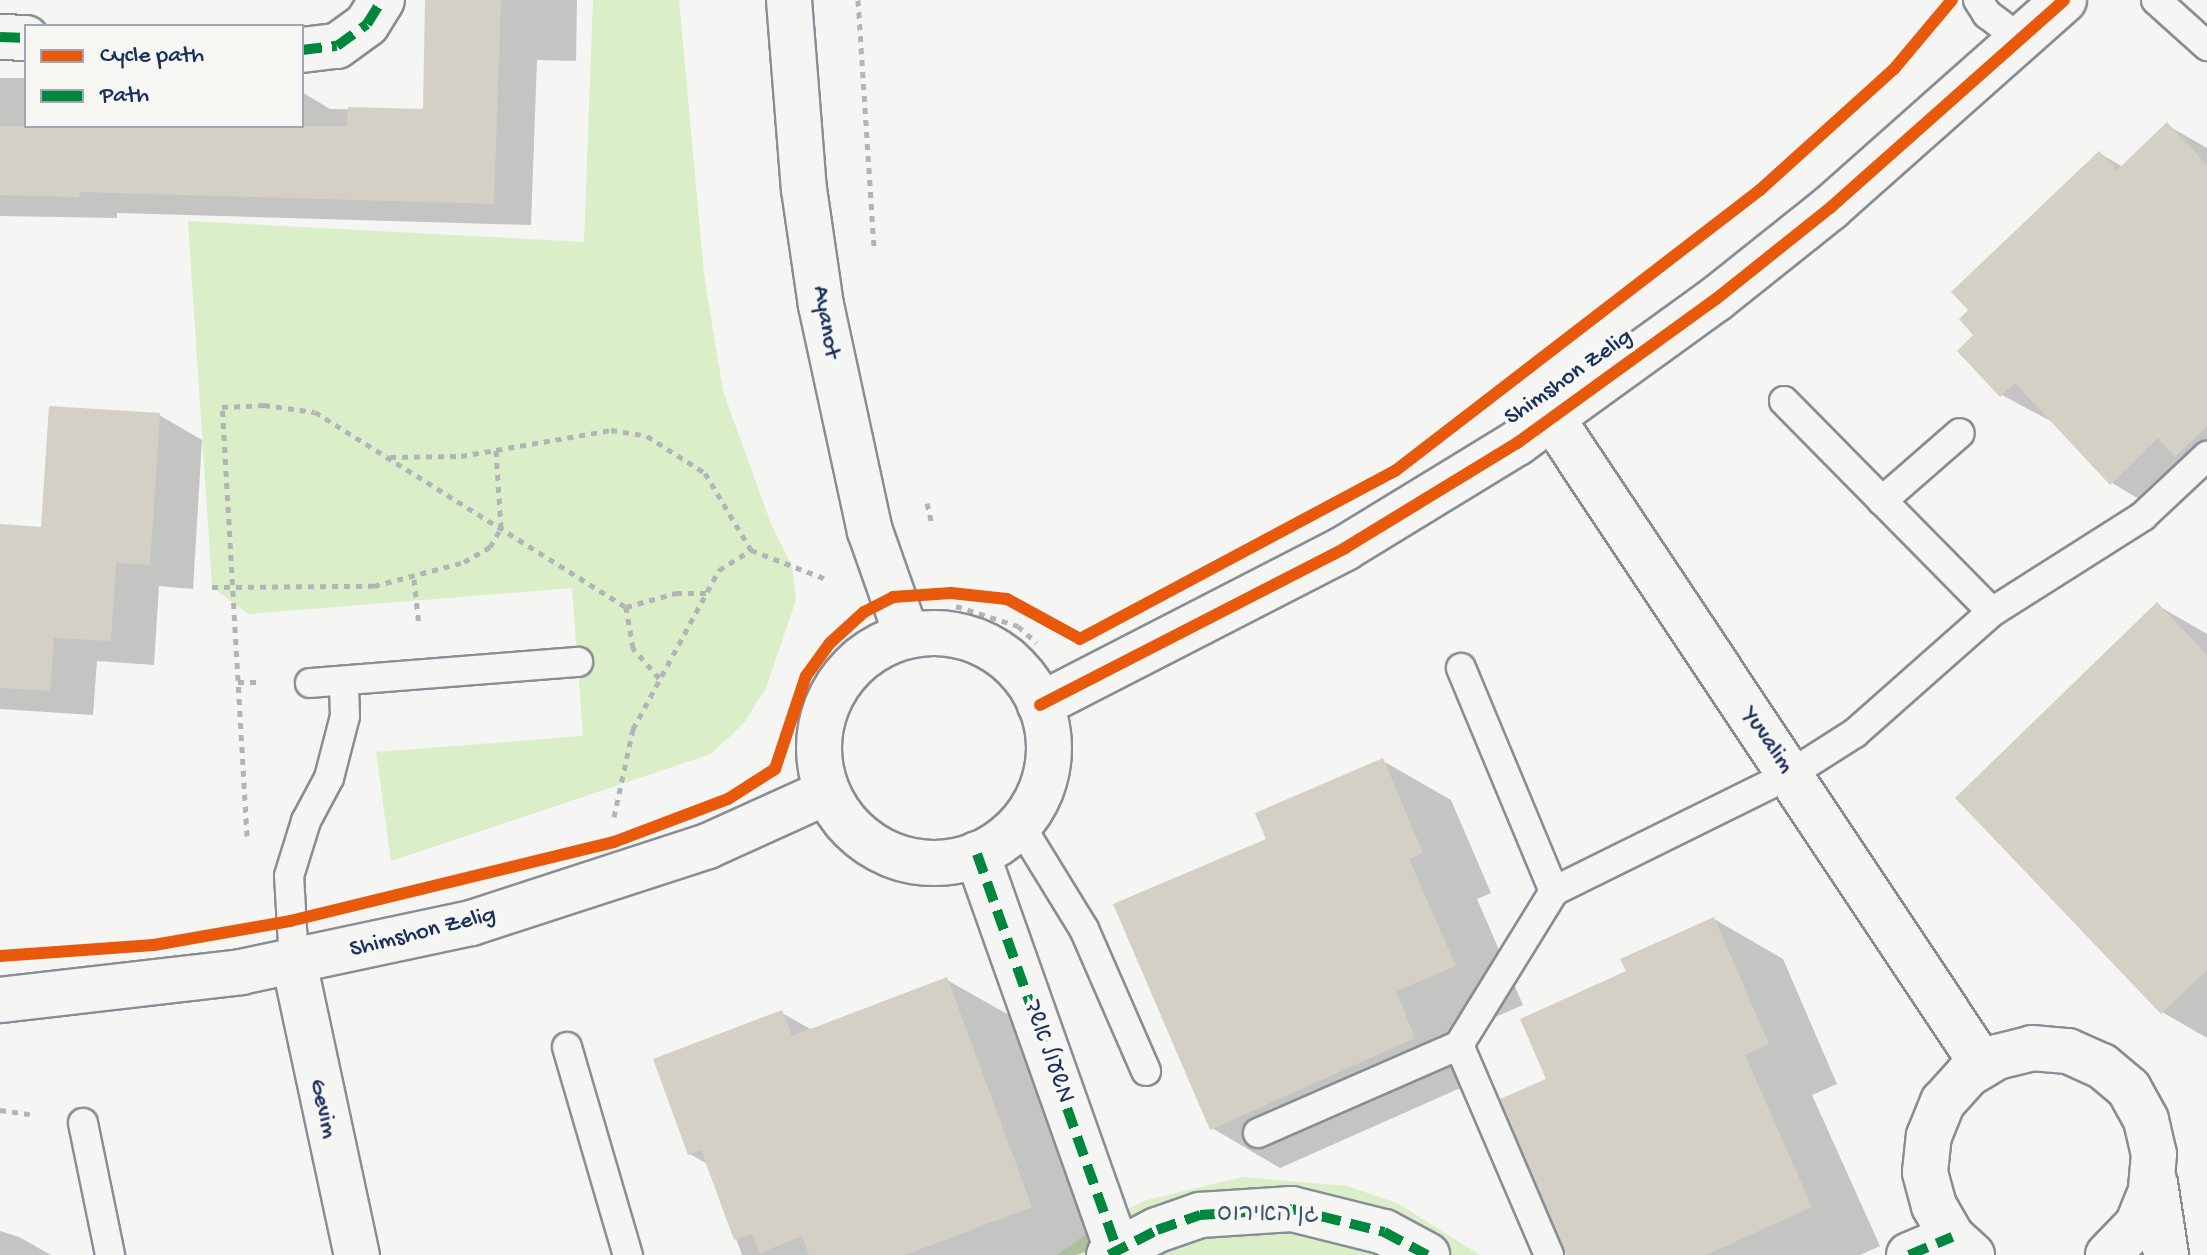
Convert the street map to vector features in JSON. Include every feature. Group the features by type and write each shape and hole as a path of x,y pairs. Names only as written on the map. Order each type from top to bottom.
{"street":[{"path":"304,50 337,46 367,24 382,0"},
{"name":"Ayanot","path":"789,0 804,189 821,305 870,531 900,616"},
{"name":"Shimshon Zelig","path":"1040,705 1345,548 1552,418 1716,299 1830,208 2064,0"},
{"path":"0,37 24,38"},
{"name":"Yuvalim","path":"1552,418 1982,1064"},
{"path":"900,616 944,633 980,642 1010,662 1040,705 1048,758 1039,794 1020,825 977,854 925,863 889,854 858,834 827,792 819,739 828,703 860,660 900,616"},
{"name":"Shimshon Zelig","path":"0,1000 128,988 294,962 471,923 708,846 827,792"},
{"name":"משעול אשד","path":"977,854 1113,1252 1200,1215 1292,1209 1384,1232 1427,1255"},
{"name":"Gevim","path":"294,962 351,1254"},
{"path":"1909,1255 1962,1246 1929,1190 1929,1136 1943,1102 1982,1064 2032,1048 2068,1051 2102,1066 2139,1104 2152,1137 2166,1255"},
{"path":"2108,1255 2137,1225 2154,1173"}],"lane":[{"path":"1978,0 1987,14 2020,39"},
{"path":"2156,0 2207,46"},
{"path":"1784,401 1992,612"},
{"path":"1882,501 1960,433"},
{"path":"1258,1133 1459,1045 1554,891 1789,775 1855,733 1992,612 2143,516 2207,456"},
{"path":"310,683 578,662"},
{"path":"1461,668 1554,891"},
{"path":"294,962 289,876 306,821 329,778 345,716 344,681"},
{"path":"1020,825 1084,929 1146,1071"},
{"path":"1459,1045 1549,1255"},
{"path":"567,1047 628,1255"},
{"path":"83,1123 110,1255"}],"path":[{"path":"858,0 875,254"},
{"path":"248,851 222,407 264,405 315,412 626,607 676,593 707,593"},
{"path":"390,457 496,450 611,430 647,436 705,473 751,550 845,587 900,616"},
{"path":"212,587 374,586 414,579 490,547 501,528 496,450"},
{"path":"922,486 935,532"},
{"path":"615,878 613,806 633,729 719,570 751,550"},
{"path":"951,593 979,596"},
{"path":"951,593 963,606"},
{"path":"626,607 633,648 659,678"},
{"path":"793,710 814,665"}],"green space":[{"path":"593,0 679,0 704,274 723,391 771,524 792,566 796,600 766,688 744,723 711,754 391,861 376,752 583,736 572,588 248,614 212,587 188,221 584,242"},
{"name":"גן האירוס","path":"1243,1177 1347,1186 1397,1203 1480,1255 1057,1255 1101,1223 1146,1200"}],"building":[{"path":"425,0 501,0 494,204 80,192 79,197 0,195 0,126 304,128 347,126 348,107 423,109"},
{"path":"2167,122 2207,165 2207,426 2175,457 2158,438 2110,485 2015,383 2000,397 1957,351 1973,335 1959,319 1968,310 1951,292 2099,151 2117,170"},
{"path":"49,406 160,413 150,565 116,563 111,641 54,638 50,691 0,688 0,524 41,527"},
{"path":"2157,602 2207,655 2207,970 2161,1014 1955,798"},
{"path":"1383,758 1423,853 1409,859 1456,966 1396,991 1415,1038 1210,1130 1113,904 1266,839 1255,813"},
{"path":"1714,917 1769,1044 1745,1055 1812,1207 1706,1255 1566,1255 1500,1099 1546,1079 1520,1019 1626,971 1620,959"},
{"path":"947,977 1032,1207 905,1255 809,1255 802,1236 760,1253 752,1234 734,1240 701,1150 688,1155 653,1059 782,1010 792,1036"}],"marked path":[{"path":"304,50 337,46 367,24 382,0"},
{"path":"0,37 24,38"},
{"path":"977,854 1117,1250"},
{"path":"1109,1255 1157,1230 1200,1215 1292,1209 1384,1232 1427,1255"},
{"path":"1909,1255 1952,1237"}],"cycle path":[{"path":"0,956 154,945 290,921 614,842 728,799 775,769 806,676 830,643 864,612 893,597 951,593 1007,599 1080,639 1395,471 1760,190 1894,69 1952,0"},
{"path":"1040,705 1345,548 1517,443 1716,299 1830,208 2064,0"}]}
